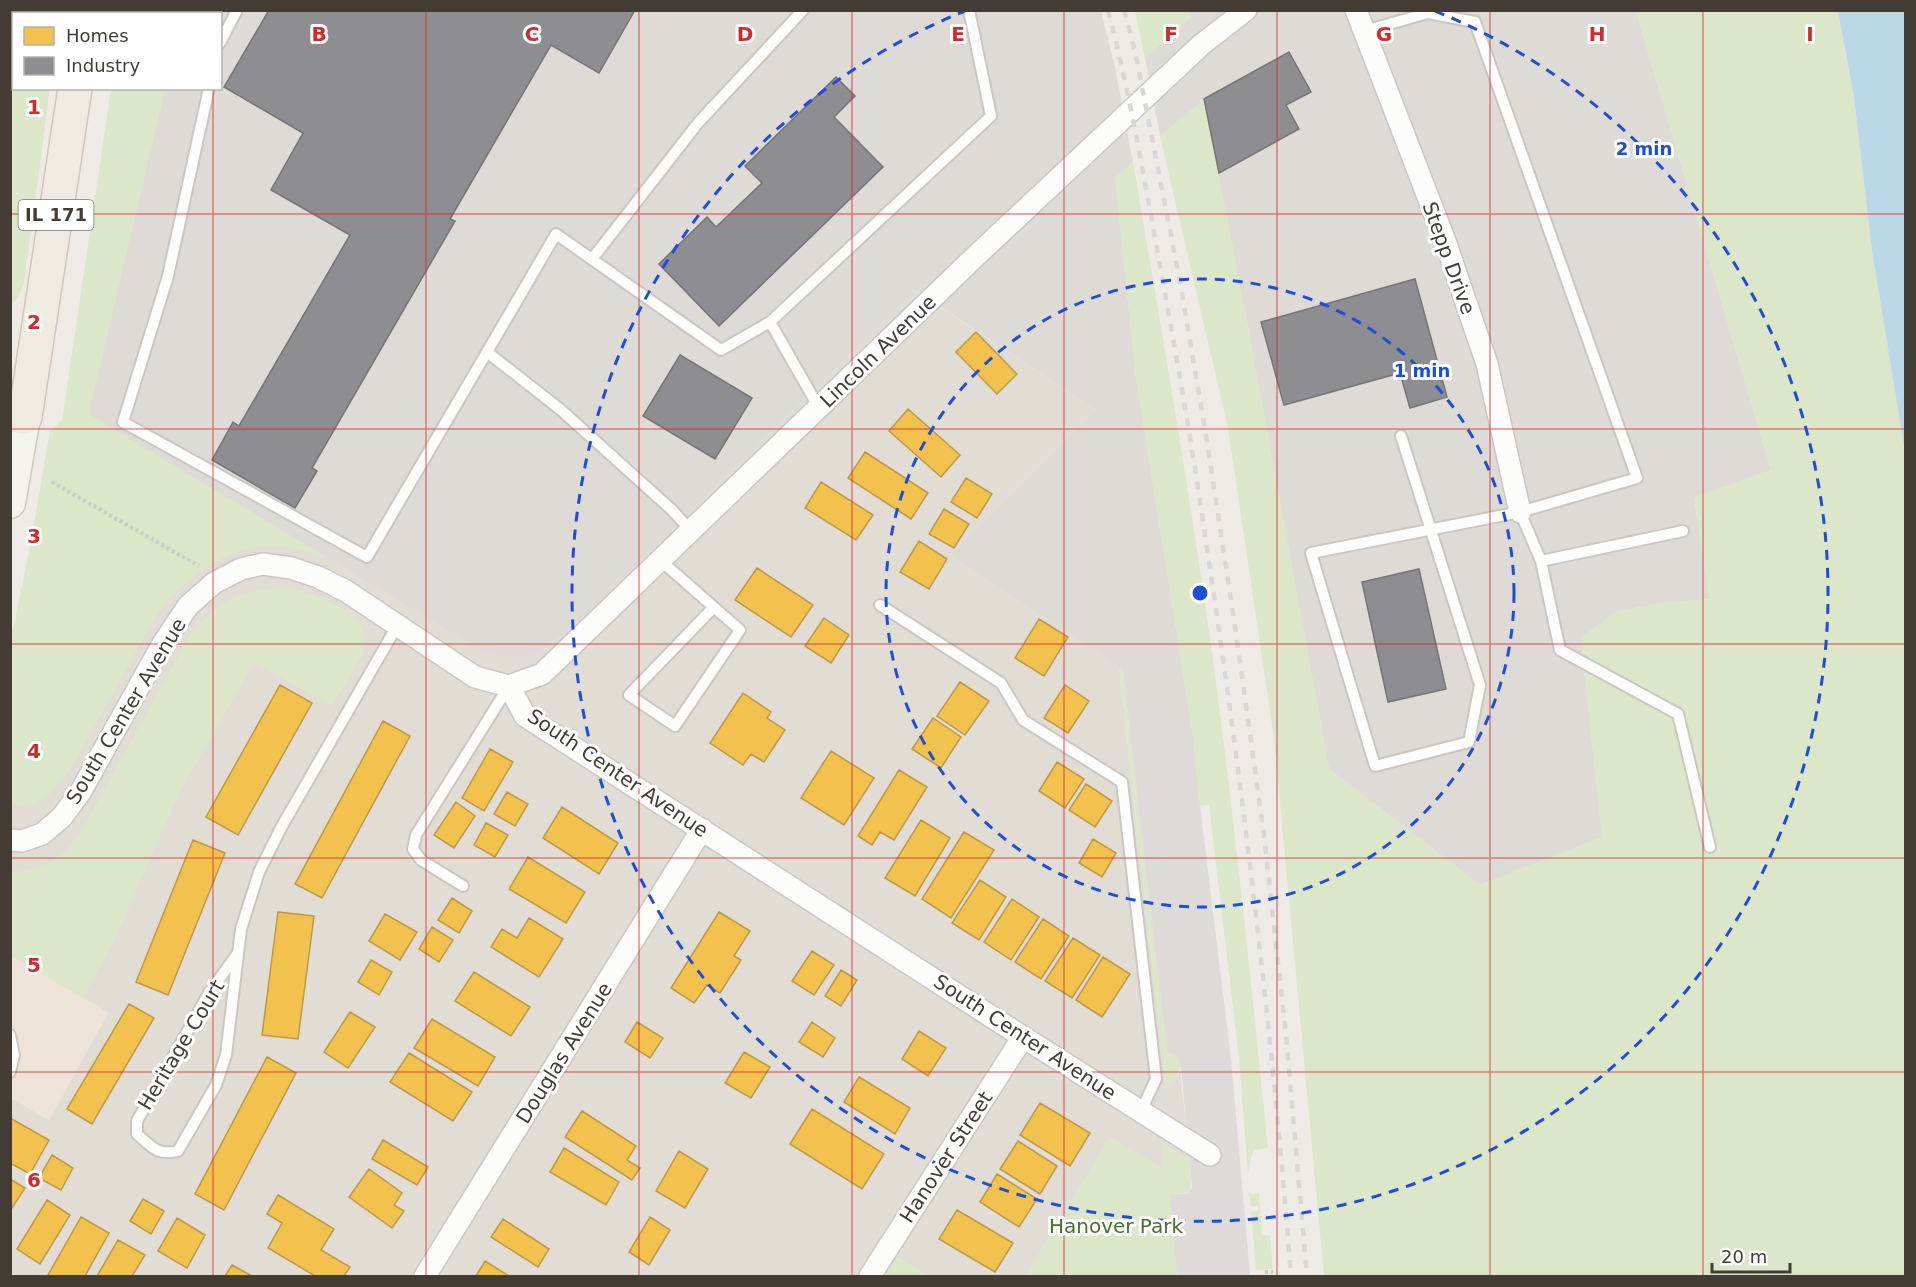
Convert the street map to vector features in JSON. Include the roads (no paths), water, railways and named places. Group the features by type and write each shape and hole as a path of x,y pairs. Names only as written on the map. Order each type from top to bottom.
{"main road":[{"name":"IL 171","path":"18,416 24,339 75,90"},
{"path":"10,503 18,416"}],"street":[{"name":"Lincoln Avenue","path":"509,686 542,674 971,260 1201,45 1246,10"},
{"name":"Stepp Drive","path":"1356,10 1444,241 1487,364 1520,512"},
{"name":"South Center Avenue","path":"10,840 22,841 42,834 62,817 81,791 169,635 188,606 213,583 241,569 263,564 291,568 318,577 346,591 475,677 509,686 525,716 1210,1155"},
{"name":"Douglas Avenue","path":"425,1276 702,829"},
{"name":"Hanover Street","path":"870,1276 1023,1037"}],"lane":[{"path":"222,39 237,10"},
{"path":"592,259 698,123 803,10"},
{"path":"209,90 168,276 123,422 367,558 556,234 721,350 770,322 991,116 969,10"},
{"path":"1364,31 1428,13 1475,22 1637,478 1520,512 1430,531 1311,553 1375,765 1469,742 1480,685 1430,531 1401,436"},
{"path":"770,322 819,408"},
{"path":"487,352 561,410 672,510 691,531"},
{"path":"1520,512 1541,561 1560,650 1678,714 1710,847"},
{"path":"1541,561 1683,531"},
{"path":"660,560 740,630 675,726 629,695 714,608"},
{"path":"880,605 1001,683 1023,720 1122,782 1156,1079 1141,1111"},
{"name":"Heritage Court","path":"238,953 209,993 137,1121 136,1134 154,1149 165,1154 178,1151 216,1085 226,1055 241,929 259,872 282,826 396,626"},
{"path":"463,886 421,860 413,849 416,835 509,686"},
{"path":"10,1035 14,1055 10,1072"}],"water":[{"path":"1838,11 1905,11 1905,452 1872,251 1854,97"}],"railway":[{"path":"1108,10 1134,126 1169,317 1219,627 1265,997 1291,1276"},
{"path":"1124,10 1135,51 1179,276 1236,633 1264,835 1286,1035 1307,1276"}],"park label":[{"name":"Hanover Park","path":"1116,1226"}]}
